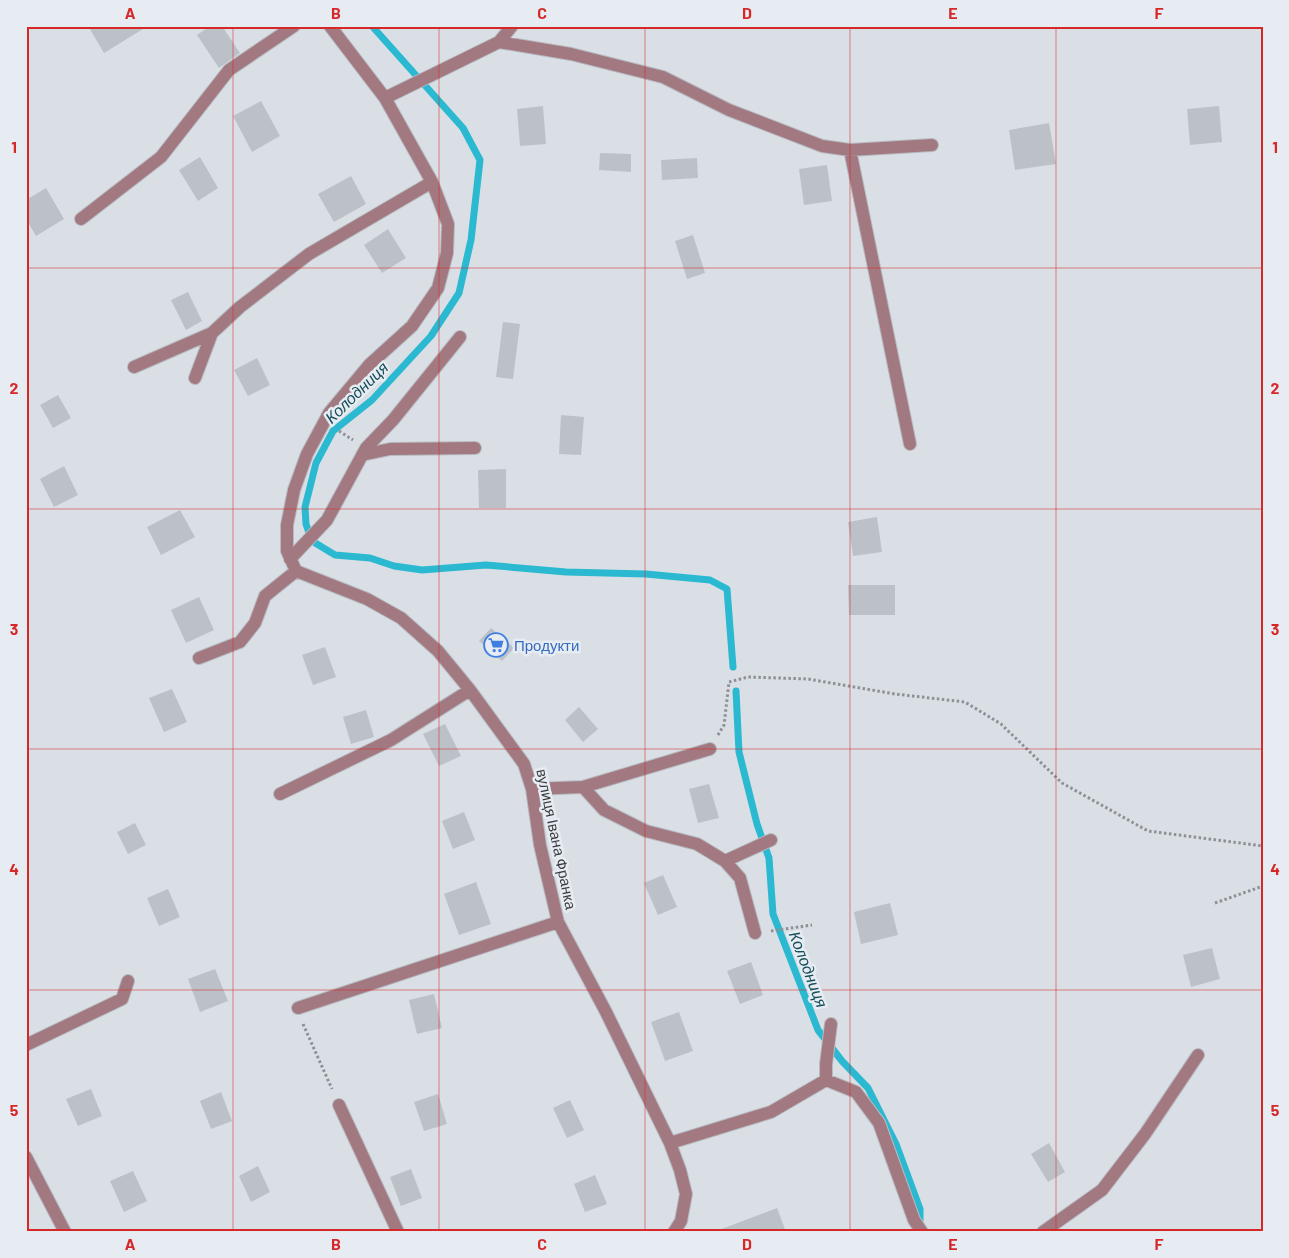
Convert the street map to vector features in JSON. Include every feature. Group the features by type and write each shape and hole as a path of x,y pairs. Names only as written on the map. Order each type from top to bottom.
{"street":[{"path":"81,219 161,157 229,70 294,26"},
{"path":"385,98 499,42 512,26"},
{"path":"295,560 287,551 286,525 294,490 307,454 329,413 369,365 412,326 438,288 447,253 448,224 432,182 385,98 334,28"},
{"path":"499,42 571,54 663,77 729,110 822,146 850,150 932,145"},
{"path":"850,150 910,444"},
{"path":"134,367 212,333 240,307 310,254 432,182"},
{"path":"195,378 212,333"},
{"path":"199,658 240,642 255,623 265,596 327,520 364,451 393,420 460,337"},
{"path":"364,451 475,448"},
{"name":"вулиця Івана Франка","path":"295,560 401,618 438,651 470,690 524,764 532,789 540,845 558,922 606,1012 670,1142 680,1170 686,1194 681,1221 674,1232"},
{"path":"280,794 391,740 470,690"},
{"path":"532,789 583,787 710,749"},
{"path":"583,787 604,810 621,819 646,831 697,844 725,861 740,878 755,933"},
{"path":"725,861 771,840"},
{"path":"298,1008 558,922"},
{"path":"26,1045 122,999 128,981"},
{"path":"826,1080 831,1024"},
{"path":"1043,1232 1102,1190 1146,1134 1198,1055"},
{"path":"670,1142 772,1112 826,1080"},
{"path":"826,1080 856,1092 879,1123 914,1220 922,1232"},
{"path":"340,1105 398,1232"},
{"path":"26,1157 65,1232"}],"path":[{"path":"324,422 364,451"},
{"path":"710,749 724,725 729,682 748,678 808,679 895,694 965,702 1001,724 1062,783 1148,831 1263,846"},
{"path":"1215,903 1263,886"},
{"path":"755,933 812,925"},
{"path":"298,1008 301,1020 340,1105"}],"building":[{"path":"88,26 148,26 104,53"},
{"path":"210,26 222,26 240,53 219,68 197,35"},
{"path":"261,101 280,136 252,152 233,116"},
{"path":"543,106 546,144 520,146 517,109"},
{"path":"1219,106 1222,142 1190,145 1187,109"},
{"path":"1049,123 1056,164 1015,170 1009,130"},
{"path":"600,153 631,154 631,172 599,170"},
{"path":"200,157 218,188 198,201 179,170"},
{"path":"697,158 698,178 662,180 661,160"},
{"path":"827,165 832,201 804,205 799,169"},
{"path":"351,176 366,204 334,222 318,194"},
{"path":"46,188 64,219 36,236 26,219 26,200"},
{"path":"388,229 406,258 382,273 364,245"},
{"path":"693,235 705,273 687,279 675,241"},
{"path":"188,292 202,321 186,330 171,300"},
{"path":"503,322 520,324 513,379 496,377"},
{"path":"257,358 270,385 248,396 234,370"},
{"path":"58,395 71,418 53,428 40,405"},
{"path":"561,415 584,417 581,455 559,454"},
{"path":"64,466 78,495 54,507 40,479"},
{"path":"506,469 506,508 479,508 478,470"},
{"path":"180,510 195,537 161,555 147,527"},
{"path":"877,517 882,552 853,556 848,522"},
{"path":"848,585 895,585 895,615 849,615"},
{"path":"199,597 214,630 186,643 171,610"},
{"name":"Продукти","path":"491,628 514,648 502,661 479,641"},
{"path":"325,647 336,677 313,685 302,655"},
{"path":"172,689 187,722 164,732 149,698"},
{"path":"579,707 598,729 583,742 565,720"},
{"path":"366,710 374,737 351,744 343,717"},
{"path":"445,724 461,756 439,766 423,734"},
{"path":"709,784 719,818 698,823 689,789"},
{"path":"464,812 475,840 453,849 442,821"},
{"path":"135,823 146,845 128,854 117,832"},
{"path":"663,875 677,907 658,915 644,883"},
{"path":"476,882 491,924 459,935 444,894"},
{"path":"168,889 180,917 159,926 147,898"},
{"path":"890,903 898,935 861,944 854,912"},
{"path":"1212,948 1220,979 1191,987 1183,955"},
{"path":"751,962 763,995 740,1004 727,971"},
{"path":"215,969 228,1001 200,1012 188,979"},
{"path":"434,994 442,1028 417,1034 409,1000"},
{"path":"679,1012 693,1051 665,1061 651,1022"},
{"path":"91,1089 102,1116 78,1126 66,1099"},
{"path":"221,1092 232,1121 211,1129 200,1101"},
{"path":"438,1094 447,1124 424,1131 414,1102"},
{"path":"570,1100 584,1130 567,1138 553,1108"},
{"path":"1049,1143 1065,1172 1048,1182 1031,1154"},
{"path":"258,1166 270,1192 251,1202 239,1176"},
{"path":"411,1169 422,1198 401,1206 390,1177"},
{"path":"133,1171 147,1201 124,1212 110,1181"},
{"path":"595,1175 607,1204 585,1212 574,1184"},
{"path":"777,1208 786,1232 719,1232 719,1230"}],"waterway":[{"name":"Колодниця","path":"372,26 463,128 480,160 471,240 459,293 431,336 372,400 333,431 316,463 305,507 306,524 312,541 335,555 370,558 394,566 422,570 486,565 566,572 646,574 710,580 727,589 733,667"},
{"name":"Колодниця","path":"736,691 739,752 757,824 769,858 773,914 818,1030 842,1061 868,1088 896,1144 920,1209 920,1226"}],"place":[{"name":"Продукти","path":"496,645"}]}
